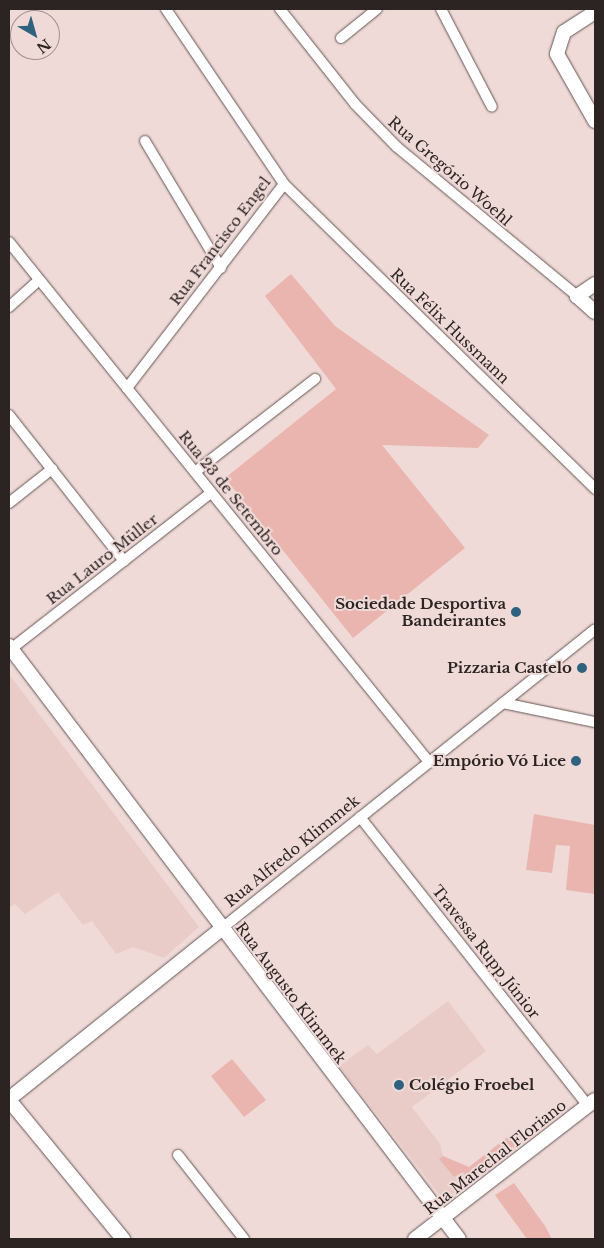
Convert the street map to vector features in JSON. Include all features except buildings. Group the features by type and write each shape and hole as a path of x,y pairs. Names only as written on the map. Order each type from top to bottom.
{"street":[{"name":"Rua Francisco Engel","path":"127,388 284,184 166,9"},
{"name":"Rua Gregório Woehl","path":"280,9 387,138 577,296"},
{"path":"341,38 376,9"},
{"path":"441,9 492,107"},
{"path":"595,12 564,32 558,54 595,121"},
{"path":"145,141 221,268"},
{"name":"Rua Félix Hussmann","path":"284,184 595,489"},
{"name":"Rua 23 de Setembro","path":"11,249 39,280 429,762"},
{"path":"9,306 39,280"},
{"path":"595,284 577,296 595,312"},
{"path":"195,472 315,379"},
{"path":"9,415 124,561"},
{"path":"9,503 52,469"},
{"name":"Rua Lauro Müller","path":"10,648 211,493"},
{"name":"Rua Alfredo Klimmek","path":"9,1100 595,629"},
{"name":"Rua Augusto Klimmek","path":"10,648 221,929 459,1239"},
{"path":"503,703 595,722"},
{"name":"Travessa Rupp Júnior","path":"360,817 592,1103"},
{"path":"9,1100 123,1239"},
{"name":"Rua Marechal Floriano","path":"415,1239 592,1103"},
{"path":"178,1155 244,1239"}],"shaded area":[{"path":"291,274 335,326 489,435 478,448 382,445 465,548 353,638 225,478 336,389 265,296"},
{"path":"9,674 199,927 164,958 133,947 116,954 92,921 83,925 58,892 25,914 15,904 9,908"},
{"path":"534,814 595,825 595,894 566,890 570,846 556,845 552,873 526,870"},
{"name":"Colégio Froebel","path":"448,1001 486,1051 412,1107 440,1144 443,1156 440,1160 454,1177 463,1172 471,1181 448,1200 441,1197 339,1066 368,1045 377,1054"},
{"path":"232,1059 266,1100 244,1117 211,1076"},
{"path":"519,1128 527,1138 471,1181 463,1172 454,1177 439,1159 443,1156 469,1167"},
{"path":"514,1183 545,1226 552,1239 527,1239 495,1195"}],"place":[{"name":"Sociedade Desportiva Bandeirantes","path":"516,612"},
{"name":"Pizzaria Castelo","path":"582,668"},
{"name":"Empório Vó Lice","path":"576,761"},
{"name":"Colégio Froebel","path":"399,1085"}]}
